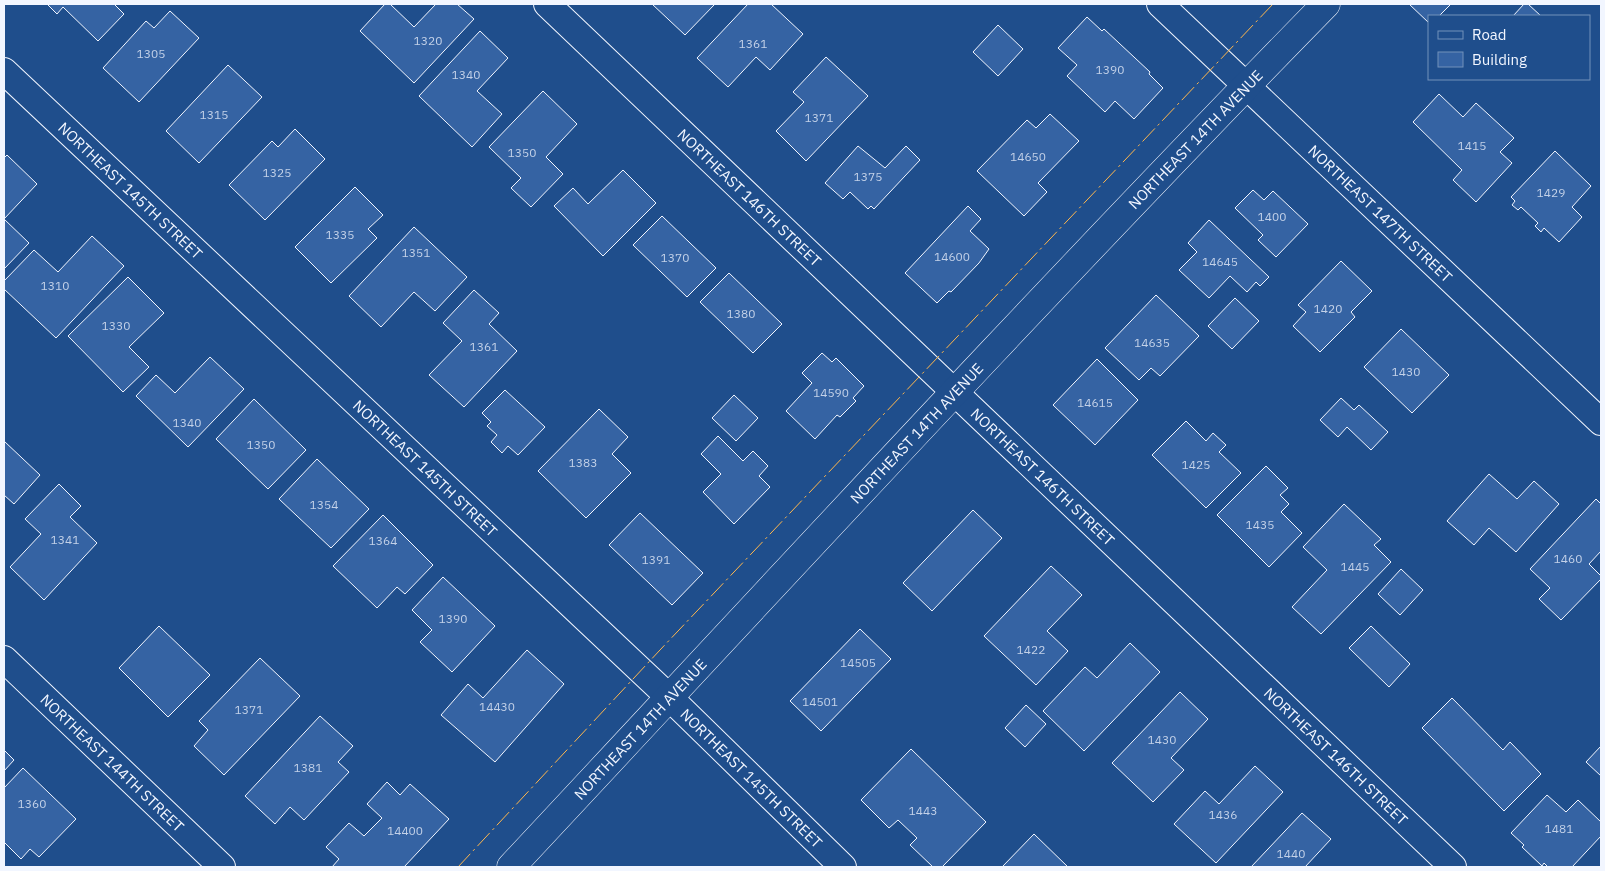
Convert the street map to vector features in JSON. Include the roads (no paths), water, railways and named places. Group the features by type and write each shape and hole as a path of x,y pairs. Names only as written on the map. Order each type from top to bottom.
{"street":[{"name":"NORTHEAST 146TH STREET","path":"547,4 1453,867"},
{"name":"NORTHEAST 147TH STREET","path":"1160,4 1601,422"},
{"name":"NORTHEAST 14TH AVENUE","path":"511,867 955,393 1326,4"},
{"name":"NORTHEAST 145TH STREET","path":"4,71 670,698 843,867"},
{"name":"NORTHEAST 144TH STREET","path":"4,659 222,867"}]}
